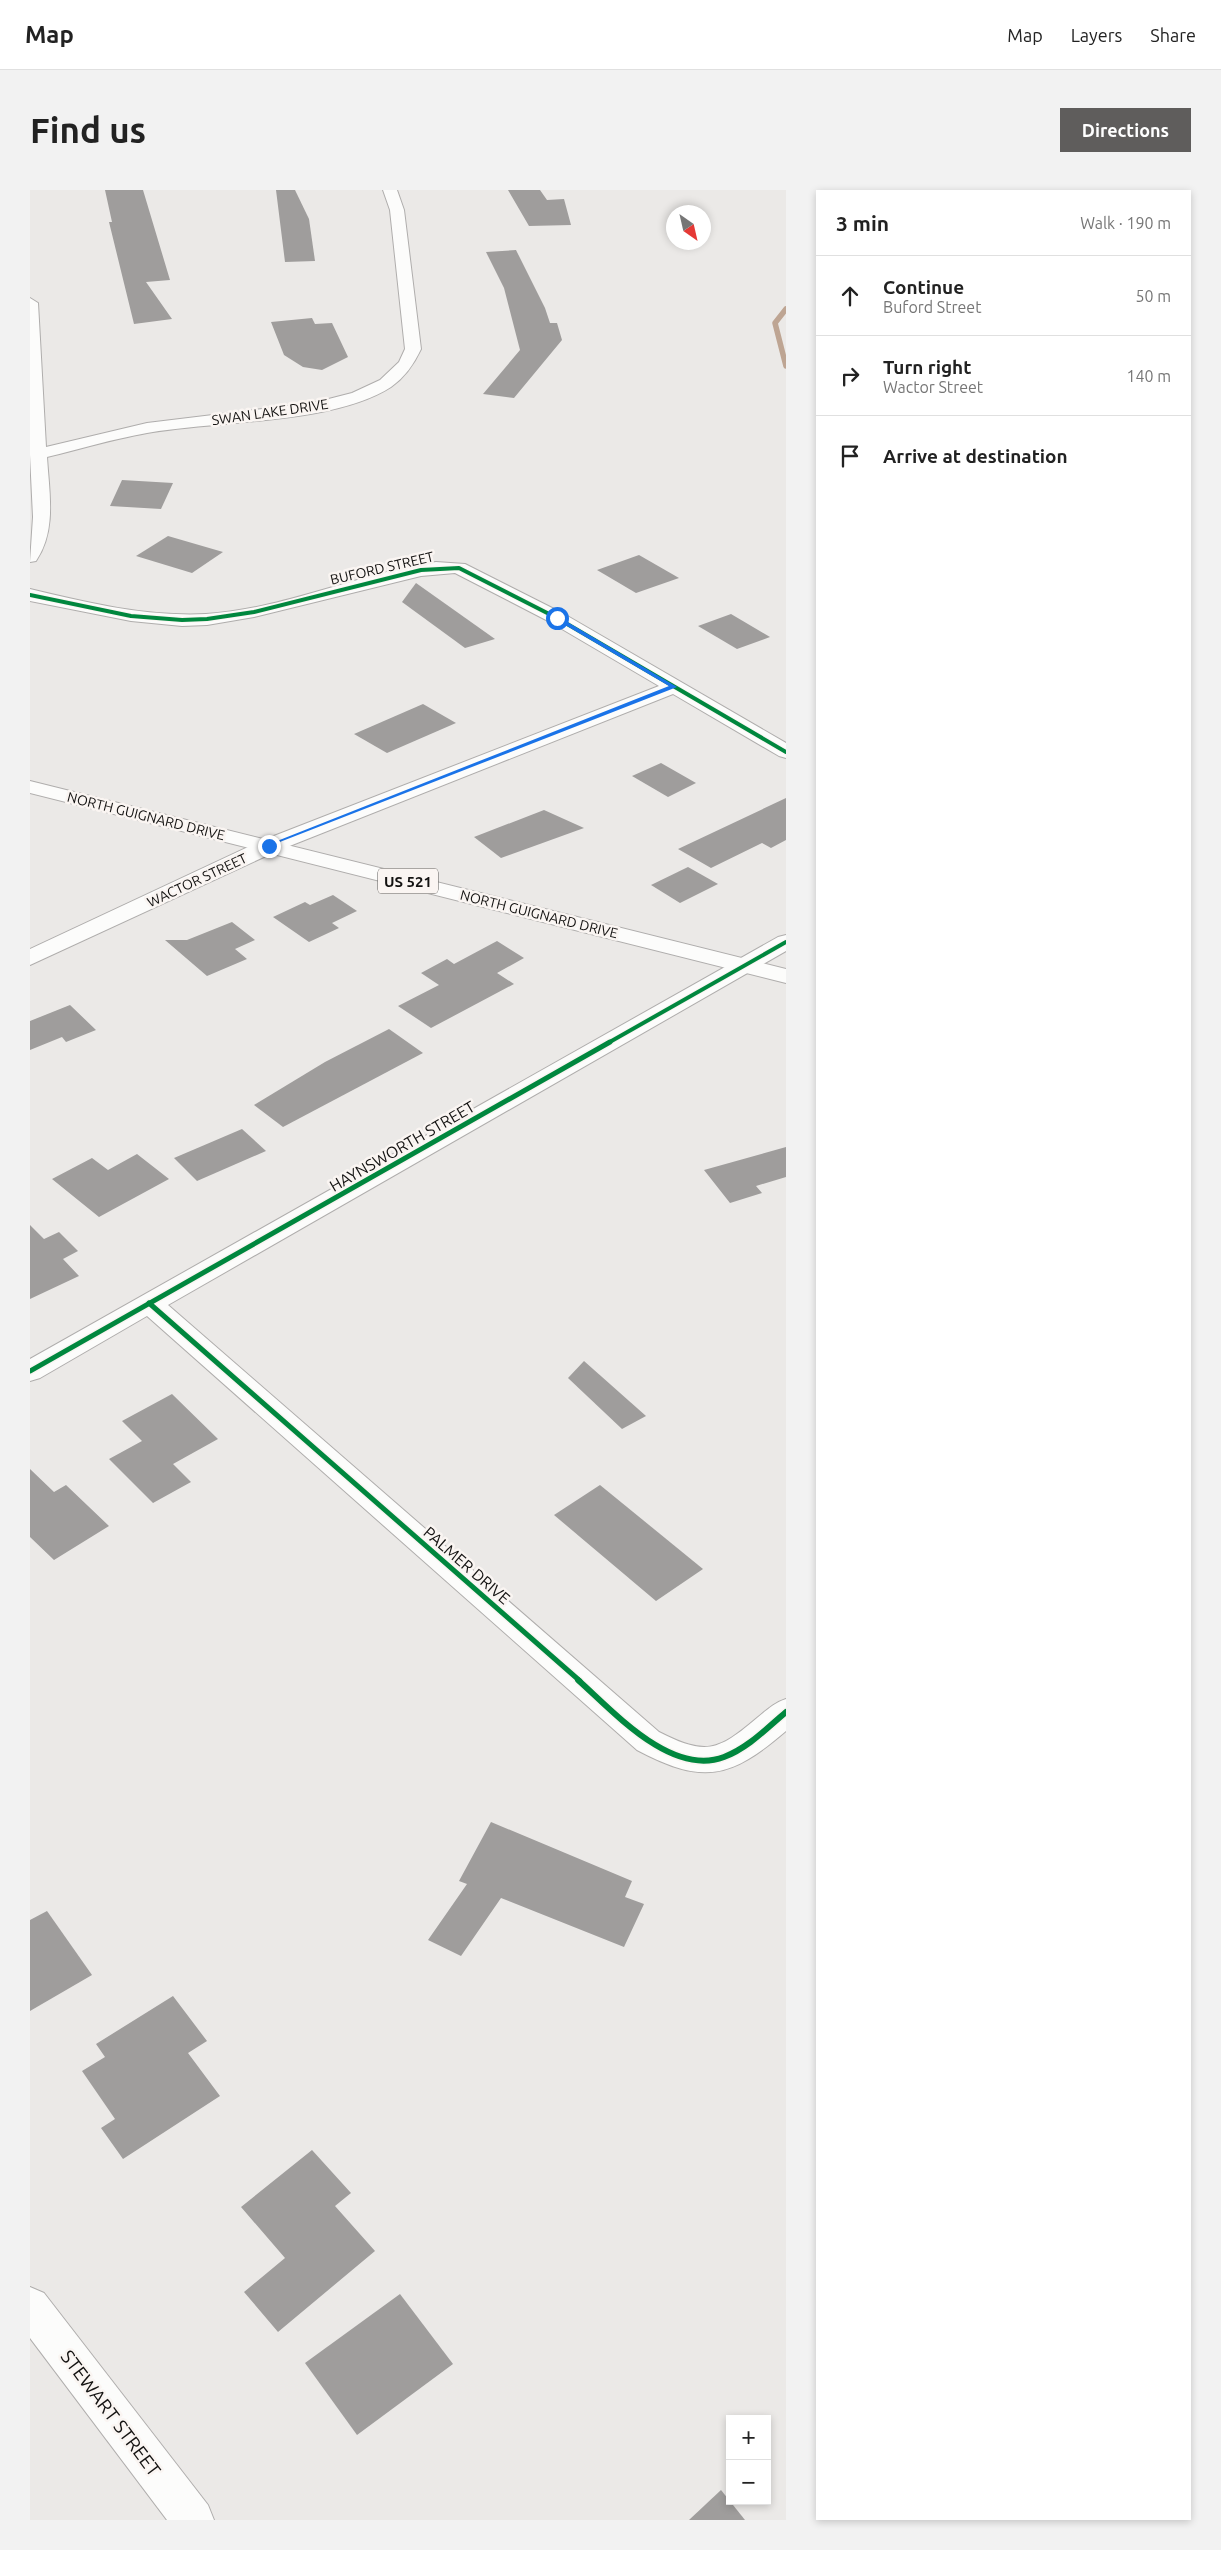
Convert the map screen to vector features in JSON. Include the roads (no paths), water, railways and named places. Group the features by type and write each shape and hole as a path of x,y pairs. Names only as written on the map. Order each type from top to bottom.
{"main road":[{"name":"SWAN LAKE DRIVE","path":"38,454 147,428 314,408 348,399 388,382 408,362 413,349 397,210 390,190"},
{"path":"30,303 42,517 39,538 30,557"},
{"name":"BUFORD STREET","path":"30,595 138,618 214,619 254,612 396,575 443,566 459,568 557,618 786,752"},
{"name":"WACTOR STREET","path":"30,958 269,846 674,687"},
{"name":"NORTH GUIGNARD DRIVE","path":"30,787 786,976"},
{"name":"HAYNSWORTH STREET","path":"30,1371 786,942"},
{"name":"PALMER DRIVE","path":"149,1303 648,1741 673,1756 703,1761 724,1759 744,1748 786,1712"},
{"name":"STEWART STREET","path":"30,2306 193,2520"}],"waterway":[{"path":"786,309 775,323 786,366"}]}
